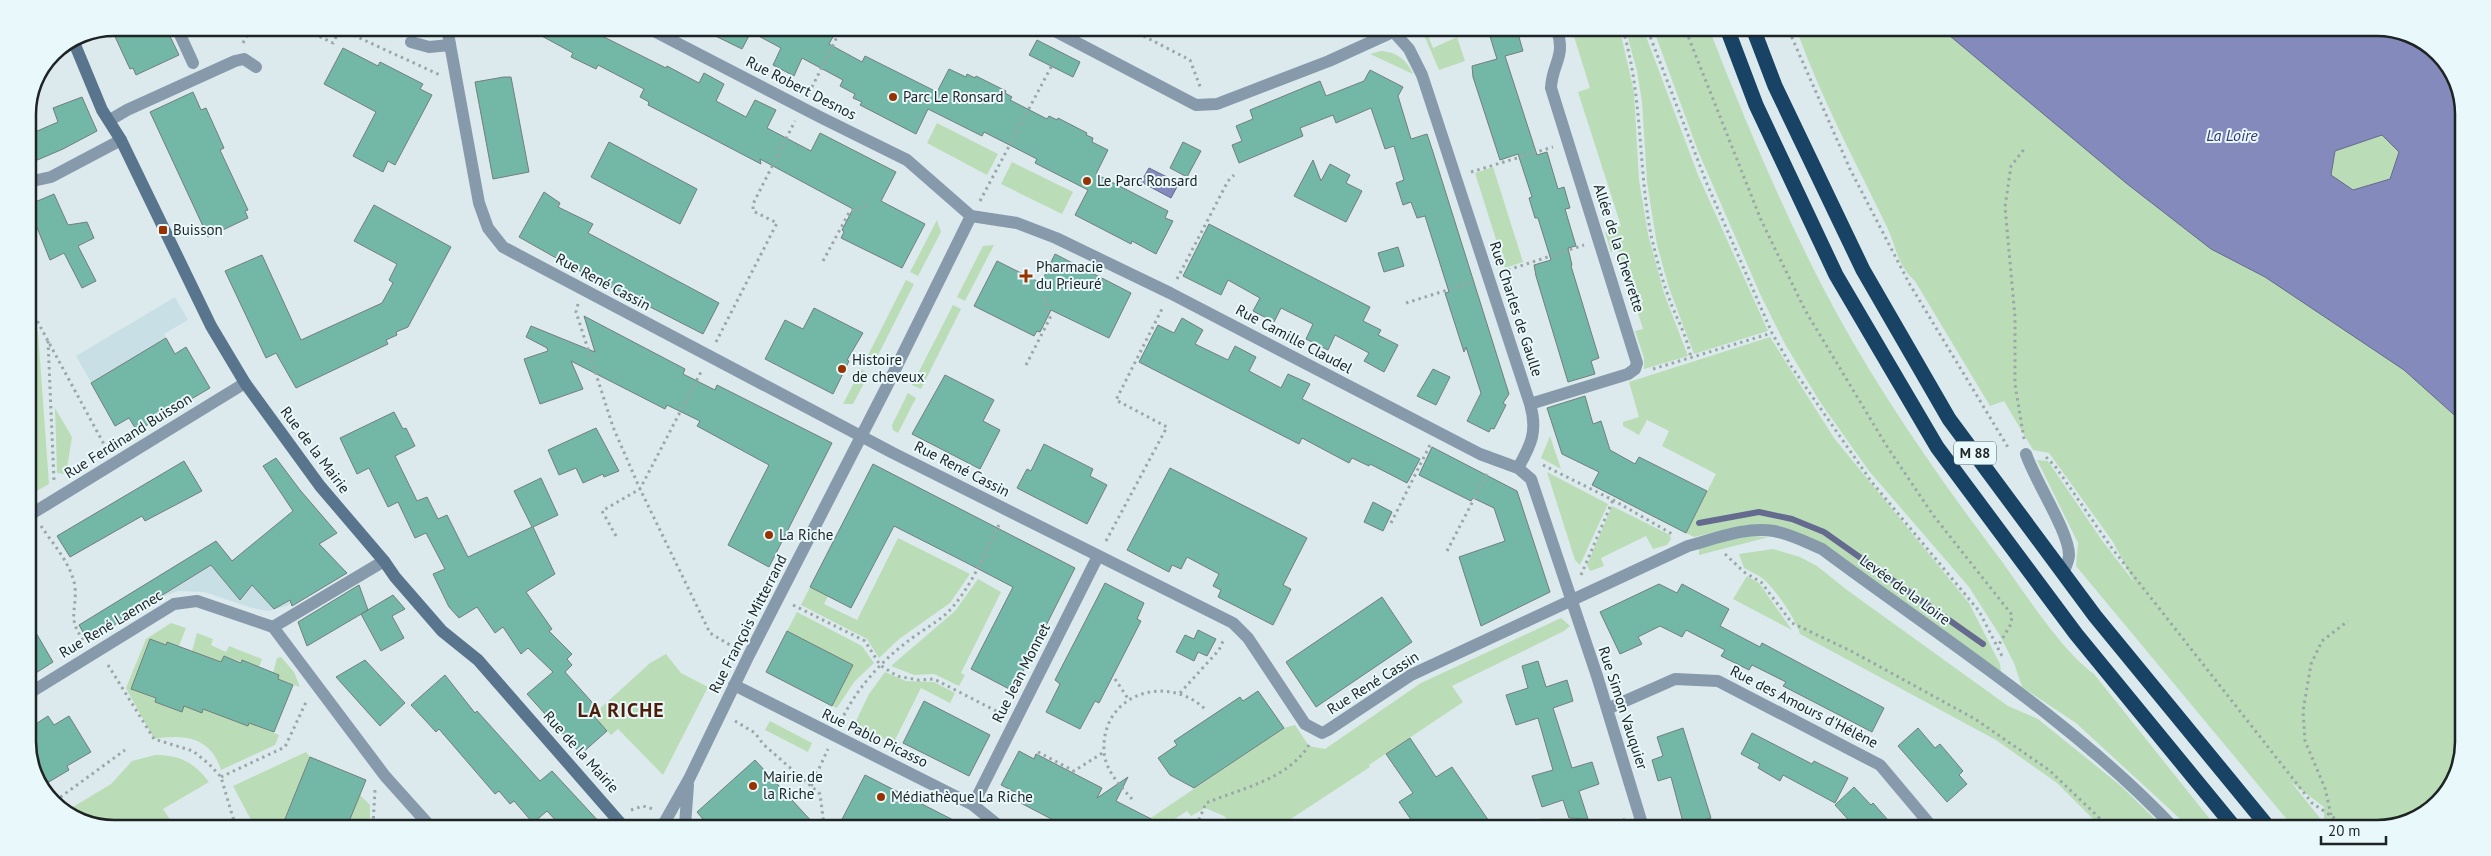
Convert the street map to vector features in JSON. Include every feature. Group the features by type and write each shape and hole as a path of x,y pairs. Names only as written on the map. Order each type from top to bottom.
{"highway":[{"name":"M 88","path":"1730,36 1756,105 1836,274 1938,447 2076,634 2229,820"},
{"name":"M 88","path":"1756,36 1775,86 1862,270 1949,418 2095,616 2262,820"}],"street":[{"path":"181,36 193,63"},
{"name":"Rue René Cassin","path":"448,36 479,203 488,228 503,247 1007,511 1233,623 1248,638 1305,724 1315,731 1322,733 1328,730 1411,675 1570,599"},
{"name":"Rue Robert Desnos","path":"665,36 802,108 907,160 971,216"},
{"path":"1067,37 1196,105 1206,106 1217,104 1329,61 1383,36"},
{"name":"Rue Charles de Gaulle","path":"1398,36 1410,49 1422,74 1535,420 1534,432 1525,456 1518,468"},
{"name":"Allée de la Chevrette","path":"1558,36 1561,52 1551,88 1636,356 1635,369"},
{"path":"412,42 429,47 450,45"},
{"name":"Rue de la Mairie","path":"76,47 102,110 121,140 211,326 246,383 320,486 384,561 395,577 442,631 478,660 618,820"},
{"path":"110,120 127,110 235,61 244,59 256,67"},
{"path":"36,180 51,177 121,140"},
{"name":"Rue Camille Claudel","path":"971,216 1017,223 1056,238 1170,293 1494,460 1518,468"},
{"name":"Rue François Mitterrand","path":"666,820 689,779 749,655 862,436 971,216"},
{"path":"1530,404 1628,374 1635,369"},
{"name":"Rue Ferdinand Buisson","path":"36,512 246,383"},
{"path":"2026,454 2032,473 2065,536 2069,555 2063,574"},
{"path":"1518,468 1531,479 1570,599"},
{"name":"Levée de la Loire","path":"1570,599 1688,546 1747,532 1772,531 1798,538 1822,548 2083,741 2166,820"},
{"name":"Rue Jean Monnet","path":"973,804 1098,556"},
{"path":"384,561 273,627 316,681 385,776 425,820"},
{"name":"Rue Simon Vauquier","path":"1570,599 1607,709 1640,820"},
{"name":"Rue René Laennec","path":"36,689 174,604 185,601 197,601 273,627"},
{"name":"Rue des Amours d'Hélène","path":"1607,709 1676,679 1718,680 1880,765 1926,820"},
{"name":"Rue Pablo Picasso","path":"734,685 973,804 992,820"},
{"name":"Rue François Mitterrand","path":"685,820 689,779"}],"path":[{"path":"319,36 333,43 336,36"},
{"path":"355,36 432,73 456,74"},
{"path":"616,536 602,510 640,489 777,223 753,211 752,204 838,36"},
{"path":"1144,36 1190,60 1206,106"},
{"path":"1624,36 1635,79 1640,123 1643,188 1652,238 1664,282 1686,339 1691,359"},
{"path":"1650,36 1707,184 1772,333 1791,366 1871,481 1979,611 2006,663 2008,685"},
{"path":"1688,36 1761,220 1805,310 1886,445 1933,515 2012,616 2011,624 1998,646"},
{"path":"1791,36 1850,169 1909,283 2012,453 2049,459 2111,547 2312,803 2338,820"},
{"path":"971,216 1067,37"},
{"path":"1456,177 1568,142"},
{"path":"2025,148 2011,166 2005,207 2015,317 2015,384 2026,454"},
{"path":"1098,556 1167,427 1116,400 1228,180 1234,175"},
{"path":"824,261 850,211 868,206"},
{"path":"583,289 576,312 613,427 640,489 710,633 749,655"},
{"path":"1026,365 1050,318 1044,296"},
{"path":"36,319 115,464"},
{"path":"1635,369 1644,372 1772,333"},
{"path":"48,341 55,501 40,525 65,561 75,586 73,624 83,639 99,650 154,739 193,751 221,777 232,820"},
{"path":"1391,523 1436,431"},
{"path":"1525,456 1613,500 1674,534 1688,546"},
{"path":"1447,551 1494,460"},
{"path":"1570,599 1613,500"},
{"path":"842,718 857,693 880,665 904,643 946,613 964,592 1007,511"},
{"path":"1716,556 1733,552"},
{"path":"1725,554 1744,572 1762,582 1792,623 1853,652 1975,719 2049,770 2102,820"},
{"path":"799,608 864,642 880,665 897,676 918,680 934,679 1015,721"},
{"path":"2331,815 2325,788 2304,741 2303,711 2311,664 2322,641 2348,621"},
{"path":"1180,693 1219,650 1233,623"},
{"path":"1114,679 1128,700"},
{"path":"221,777 285,747 316,681"},
{"path":"1132,799 1119,785 1109,769 1104,752 1105,736 1113,716 1128,700 1158,690 1180,693 1196,700 1207,711"},
{"path":"722,712 755,733 763,744 820,794 823,820"},
{"path":"1199,820 1206,803 1285,771 1302,756 1315,731"},
{"path":"60,798 125,750"},
{"path":"811,786 827,751"},
{"path":"1038,752 1074,771 1104,752"},
{"path":"373,820 375,787 385,776"}],"shaded area":[{"path":"175,297 188,320 164,334 176,356 101,400 76,356"},
{"path":"216,541 252,585 320,543 345,571 287,606 268,611 252,608 204,592 178,591 167,595 97,637 86,620"}],"green space":[{"path":"1424,36 1428,36 1433,48 1457,37 1465,61 1439,70"},
{"path":"1574,36 1621,36 1634,92 1639,180 1648,234 1664,293 1688,356 1644,369 1644,358 1635,331 1643,329 1618,250 1611,252 1605,232 1621,226 1578,92 1590,88"},
{"path":"1627,36 1646,36 1698,175 1768,331 1694,354 1669,288 1657,245 1647,182 1642,102 1637,71"},
{"path":"1656,36 1712,36 1789,219 1839,317 1882,390 1953,495 2058,638 2094,674 2211,820 2181,820 2076,723 2022,687 2014,663 1999,634 1969,587 1869,471 1820,402 1785,344 1761,296 1698,151"},
{"path":"1799,36 2376,36 2402,40 2411,44 2420,49 2439,67 2451,89 2455,109 2455,741 2451,767 2447,776 2439,789 2420,807 2402,816 2387,819 2324,820 2324,807 2292,783 2321,820 2287,820 2076,566 2078,543 2037,460 2048,461 2101,539 2134,582 2113,542 2049,453 2033,450 2004,401 1990,406 1915,281 1900,262 1890,233 1817,81"},
{"path":"1381,51 1397,55 1408,65 1413,74 1370,54"},
{"path":"937,123 998,154 987,175 927,143"},
{"path":"1012,162 1073,192 1062,214 1001,184"},
{"path":"1493,167 1523,262 1505,268 1475,173"},
{"path":"937,220 941,232 918,276 910,272"},
{"path":"994,245 965,301 957,297 983,246"},
{"path":"906,280 914,284 873,365 865,361"},
{"path":"953,305 961,309 921,389 912,385"},
{"path":"36,328 38,332 49,484 36,491"},
{"path":"1770,337 1834,438 1969,603 2000,664 2001,672 1826,546 1747,525 1694,537 1686,533 1716,474 1662,446 1669,431 1647,420 1639,435 1623,426 1623,422 1639,417 1629,382"},
{"path":"861,369 869,374 853,404 843,404"},
{"path":"908,393 916,398 898,433 893,430 892,425"},
{"path":"55,408 72,437 66,474 57,473"},
{"path":"1550,436 1561,469 1541,458"},
{"path":"1547,472 1608,504 1580,565 1575,560"},
{"path":"1612,506 1670,535 1671,539 1667,545 1653,549 1646,536 1601,558 1604,566 1590,571 1587,565"},
{"path":"1744,536 1769,537 1699,555 1699,548"},
{"path":"898,538 970,574 950,603 899,639 879,658 867,639 801,605 810,587 828,596 824,604 857,620"},
{"path":"1773,549 1800,557 1817,566 1847,590 2008,706 2038,719 2121,786 2156,820 2094,820 2057,783 1996,740 1800,634 1794,620 1778,596 1762,578 1744,568 1739,554"},
{"path":"1747,576 1759,583 1792,630 1733,599"},
{"path":"978,579 1001,592 961,673 965,675 959,686 934,674 914,675 891,666 955,611"},
{"path":"797,612 862,646 874,663 854,682 837,708 832,706 853,665 787,631"},
{"path":"1561,618 1570,626 1564,631 1452,686 1463,702 1369,765 1370,767 1289,820 1228,820 1224,816 1205,808 1191,816 1187,811 1173,820 1148,820 1284,728 1295,725 1309,746 1325,749 1421,683"},
{"path":"171,623 186,628 179,646 167,642 166,645 150,639 131,689 156,698 155,702 182,712 184,706 205,705 248,726 249,723 279,735 275,745 221,770 210,751 203,744 195,740 175,737 154,739 126,688 146,639"},
{"path":"197,633 213,639 211,645 226,652 229,646 262,659 259,667 224,656 220,665 192,651"},
{"path":"666,654 681,673 708,687 663,775 618,729 611,735 593,715 650,663"},
{"path":"281,657 294,672 300,687 278,679 273,673 277,658"},
{"path":"885,672 906,681 934,682 955,693 950,703 921,688 893,744 855,723 869,694"},
{"path":"770,721 812,743 808,752 765,730"},
{"path":"306,752 310,757 285,819 288,820 251,820 233,786"},
{"path":"155,755 179,758 198,769 209,782 163,809 170,820 104,819 89,816 72,808 111,784 132,761"},
{"path":"360,795 370,805 370,820 350,820"},
{"path":"1540,818 1622,819 1621,820 1541,820"}],"water":[{"name":"La Loire","path":"1950,36 2376,36 2402,40 2420,49 2439,67 2447,80 2455,109 2455,416 2404,370 2265,277 2211,249 2126,183","holes":["2382,135 2399,152 2390,179 2353,190 2331,175 2335,151"]},
{"path":"1149,168 1179,183 1171,198 1141,182"}],"building":[{"path":"115,36 170,36 179,55 136,75 133,68 130,69"},
{"path":"542,36 602,36 699,83 704,73 724,84 716,101 746,117 755,100 776,110 767,128 811,151 820,133 896,172 881,201 925,224 902,268 841,238 844,232 842,230 853,209 760,159 761,164 648,105 649,102 640,97 644,89 598,65 596,69 571,57 573,53"},
{"path":"715,36 749,36 742,49"},
{"path":"758,36 833,36 829,44 862,62 865,56 937,92 949,69 966,77 967,74 975,78 976,76 1006,91 1005,93 1012,97 1010,100 1047,119 1049,116 1057,120 1058,118 1087,133 1086,135 1093,138 1092,142 1108,150 1096,174 1168,211 1165,218 1173,221 1156,254 1132,241 1131,244 1075,215 1088,190 1035,163 1037,159 984,132 982,136 928,109 916,134 860,105 862,102 853,98 855,94 840,86 843,80 802,58 794,76 773,65 781,48"},
{"path":"1490,36 1519,36 1523,51 1505,56 1537,155 1547,152 1558,189 1564,187 1570,208 1565,209 1576,246 1568,248 1571,266 1599,358 1591,361 1595,374 1568,382 1536,276 1534,265 1551,260 1538,218 1535,218 1529,198 1532,197 1518,154 1500,160 1473,77 1472,66 1497,59"},
{"path":"1037,40 1080,62 1073,77 1029,55"},
{"path":"343,48 378,66 380,62 423,84 420,89 432,95 395,165 388,161 383,172 353,156 376,112 324,84"},
{"path":"1370,70 1403,87 1398,96 1411,139 1427,134 1433,152 1509,394 1503,403 1506,405 1494,429 1491,428 1489,432 1467,421 1481,393 1466,347 1464,352 1445,293 1449,292 1425,216 1417,218 1411,202 1403,205 1396,183 1404,180 1394,146 1385,149 1371,108 1336,123 1333,115 1300,128 1303,136 1239,163 1232,145 1242,141 1236,126 1253,119 1250,110 1320,81 1326,96 1364,81"},
{"path":"511,77 529,172 493,179 475,82"},
{"path":"193,92 201,110 206,108 224,148 220,150 248,210 245,211 248,218 208,237 150,112"},
{"path":"82,97 97,131 36,161 36,132 58,122 53,108"},
{"path":"609,142 697,189 680,224 591,177"},
{"path":"1183,142 1201,151 1187,177 1170,168"},
{"path":"1313,160 1321,181 1330,164 1350,175 1346,183 1362,191 1346,222 1294,196"},
{"path":"544,192 560,203 558,207 593,224 588,233 719,303 703,334 572,267 519,237"},
{"path":"54,194 68,225 87,222 94,238 78,246 96,281 82,288 64,253 50,260 36,225 36,202"},
{"path":"374,205 451,247 408,327 396,332 397,335 386,340 388,344 296,388 276,353 266,358 225,271 262,255 301,340 382,303 393,283 389,280 397,264 354,241"},
{"path":"1209,224 1370,307 1363,321 1381,330 1378,335 1398,345 1384,372 1364,361 1369,353 1335,335 1328,350 1306,339 1313,324 1281,308 1274,322 1253,311 1260,298 1228,280 1221,295 1183,276"},
{"path":"1398,247 1404,266 1384,272 1378,253"},
{"path":"1055,254 1131,293 1109,338 1051,310 1040,332 1037,331 1034,336 974,306 997,261 1041,283"},
{"path":"814,308 863,333 847,360 849,361 833,394 765,359 785,320 803,329"},
{"path":"584,316 685,369 683,374 715,390 717,385 832,443 769,567 728,545 769,465 697,426 700,421 667,405 665,409 571,361 583,389 540,404 524,359 548,351 547,348 526,337 531,326 595,352"},
{"path":"1182,318 1203,330 1195,344 1228,360 1235,346 1256,357 1249,371 1281,388 1288,374 1310,384 1302,399 1420,459 1407,483 1370,464 1369,466 1352,458 1349,463 1302,438 1299,444 1139,362 1158,325 1174,333"},
{"path":"166,338 175,354 186,347 210,388 137,431 129,418 115,426 91,383"},
{"path":"1433,369 1450,377 1436,405 1417,396"},
{"path":"945,375 994,400 983,421 1000,430 980,469 912,434"},
{"path":"1585,396 1593,424 1601,421 1610,450 1635,464 1639,457 1707,491 1686,533 1592,485 1599,472 1562,454 1547,408"},
{"path":"394,412 403,429 406,428 415,446 395,456 417,501 427,497 438,519 447,515 468,557 532,527 514,491 541,478 558,515 533,527 555,574 526,592 552,629 549,631 572,654 567,659 572,665 565,672 599,710 593,715 607,731 581,754 527,694 553,672 528,648 521,654 503,627 495,633 477,607 459,618 449,607 433,574 445,569 426,533 415,538 398,502 388,507 369,468 357,474 340,438"},
{"path":"596,428 619,471 604,477 603,474 583,483 576,468 559,475 548,450"},
{"path":"1044,444 1093,469 1090,476 1107,485 1087,524 1017,488 1027,469 1031,471"},
{"path":"1432,447 1517,491 1550,592 1481,626 1459,557 1505,541 1494,508 1473,498 1471,501 1419,475"},
{"path":"276,458 300,490 337,533 319,544 347,573 292,606 290,600 274,609 252,585 240,600 211,565 88,641 79,625 216,541 232,561 293,511 263,466"},
{"path":"184,461 202,491 145,521 142,516 70,557 57,536"},
{"path":"873,464 1075,568 1013,691 971,669 1013,587 967,563 894,526 851,608 810,587"},
{"path":"1170,468 1307,538 1283,585 1291,589 1273,625 1218,597 1221,590 1213,586 1219,574 1187,557 1181,569 1172,565 1169,572 1127,550"},
{"path":"1373,502 1392,512 1383,531 1364,522"},
{"path":"1105,583 1144,603 1137,619 1141,621 1099,703 1095,701 1080,729 1046,712 1060,684 1055,680"},
{"path":"1659,584 1677,593 1682,584 1729,609 1720,626 1760,647 1762,643 1884,708 1872,732 1783,686 1786,682 1752,665 1749,670 1721,656 1725,650 1686,630 1682,637 1660,626 1638,637 1642,644 1620,654 1600,612"},
{"path":"359,585 368,610 307,646 298,622"},
{"path":"393,595 405,609 392,616 404,638 381,651 361,614"},
{"path":"1382,597 1412,642 1316,707 1286,662"},
{"path":"1198,630 1216,639 1207,656 1198,652 1194,661 1176,652 1185,635 1194,639"},
{"path":"787,631 853,665 832,706 766,672"},
{"path":"36,633 53,662 36,673"},
{"path":"150,639 166,645 167,642 221,662 224,656 241,663 242,660 279,675 278,679 293,685 274,732 249,723 248,726 203,709 202,713 184,706 182,712 155,702 156,698 131,689"},
{"path":"365,660 405,703 380,726 336,677"},
{"path":"1538,661 1546,687 1567,680 1573,701 1553,708 1572,768 1592,762 1599,784 1579,791 1588,819 1569,818 1563,800 1542,807 1532,776 1553,770 1538,718 1516,725 1506,695 1528,688 1522,666"},
{"path":"445,675 475,713 477,711 540,781 552,771 597,820 555,820 547,811 536,820 530,820 514,801 510,804 499,791 495,794 439,729 436,732 411,705"},
{"path":"1258,691 1284,728 1194,788 1170,775 1158,758 1177,745 1174,741 1240,697 1243,701"},
{"path":"924,701 990,735 969,776 903,743"},
{"path":"48,716 54,725 69,716 91,752 67,766 69,770 48,782 39,762 36,747 36,724"},
{"path":"1683,728 1711,818 1704,820 1682,820 1671,777 1658,781 1652,760 1663,756 1657,737"},
{"path":"1918,728 1935,748 1940,744 1963,771 1959,775 1967,784 1947,802 1898,746"},
{"path":"1752,733 1812,764 1814,761 1848,778 1835,803 1783,775 1780,781 1758,768 1760,764 1741,754"},
{"path":"1410,738 1436,777 1452,767 1488,820 1411,820 1399,802 1413,793 1386,754"},
{"path":"1019,751 1034,759 1036,754 1102,788 1097,798 1128,777 1116,801 1153,820 1053,820 1013,799 1017,793 1001,785"},
{"path":"310,757 366,780 350,820 285,819"},
{"name":"Mairie de la Riche","path":"755,760 810,820 704,820 697,812"},
{"name":"Médiathèque La Riche","path":"865,775 953,820 842,820"},
{"path":"1854,787 1871,805 1873,803 1888,820 1849,820 1835,805"}],"waterway":[{"path":"1699,523 1759,512 1792,519 1824,532 1983,644"}],"place":[{"name":"Parc Le Ronsard","path":"893,97"},
{"name":"Le Parc Ronsard","path":"1087,181"},
{"name":"Buisson","path":"163,230"},
{"name":"Pharmacie du Prieuré","path":"1026,276"},
{"name":"Histoire de cheveux","path":"842,369"},
{"name":"La Riche","path":"769,535"},
{"name":"Mairie de la Riche","path":"753,786"},
{"name":"Médiathèque La Riche","path":"881,797"}],"district":[{"name":"LA RICHE","path":"621,710"}]}
